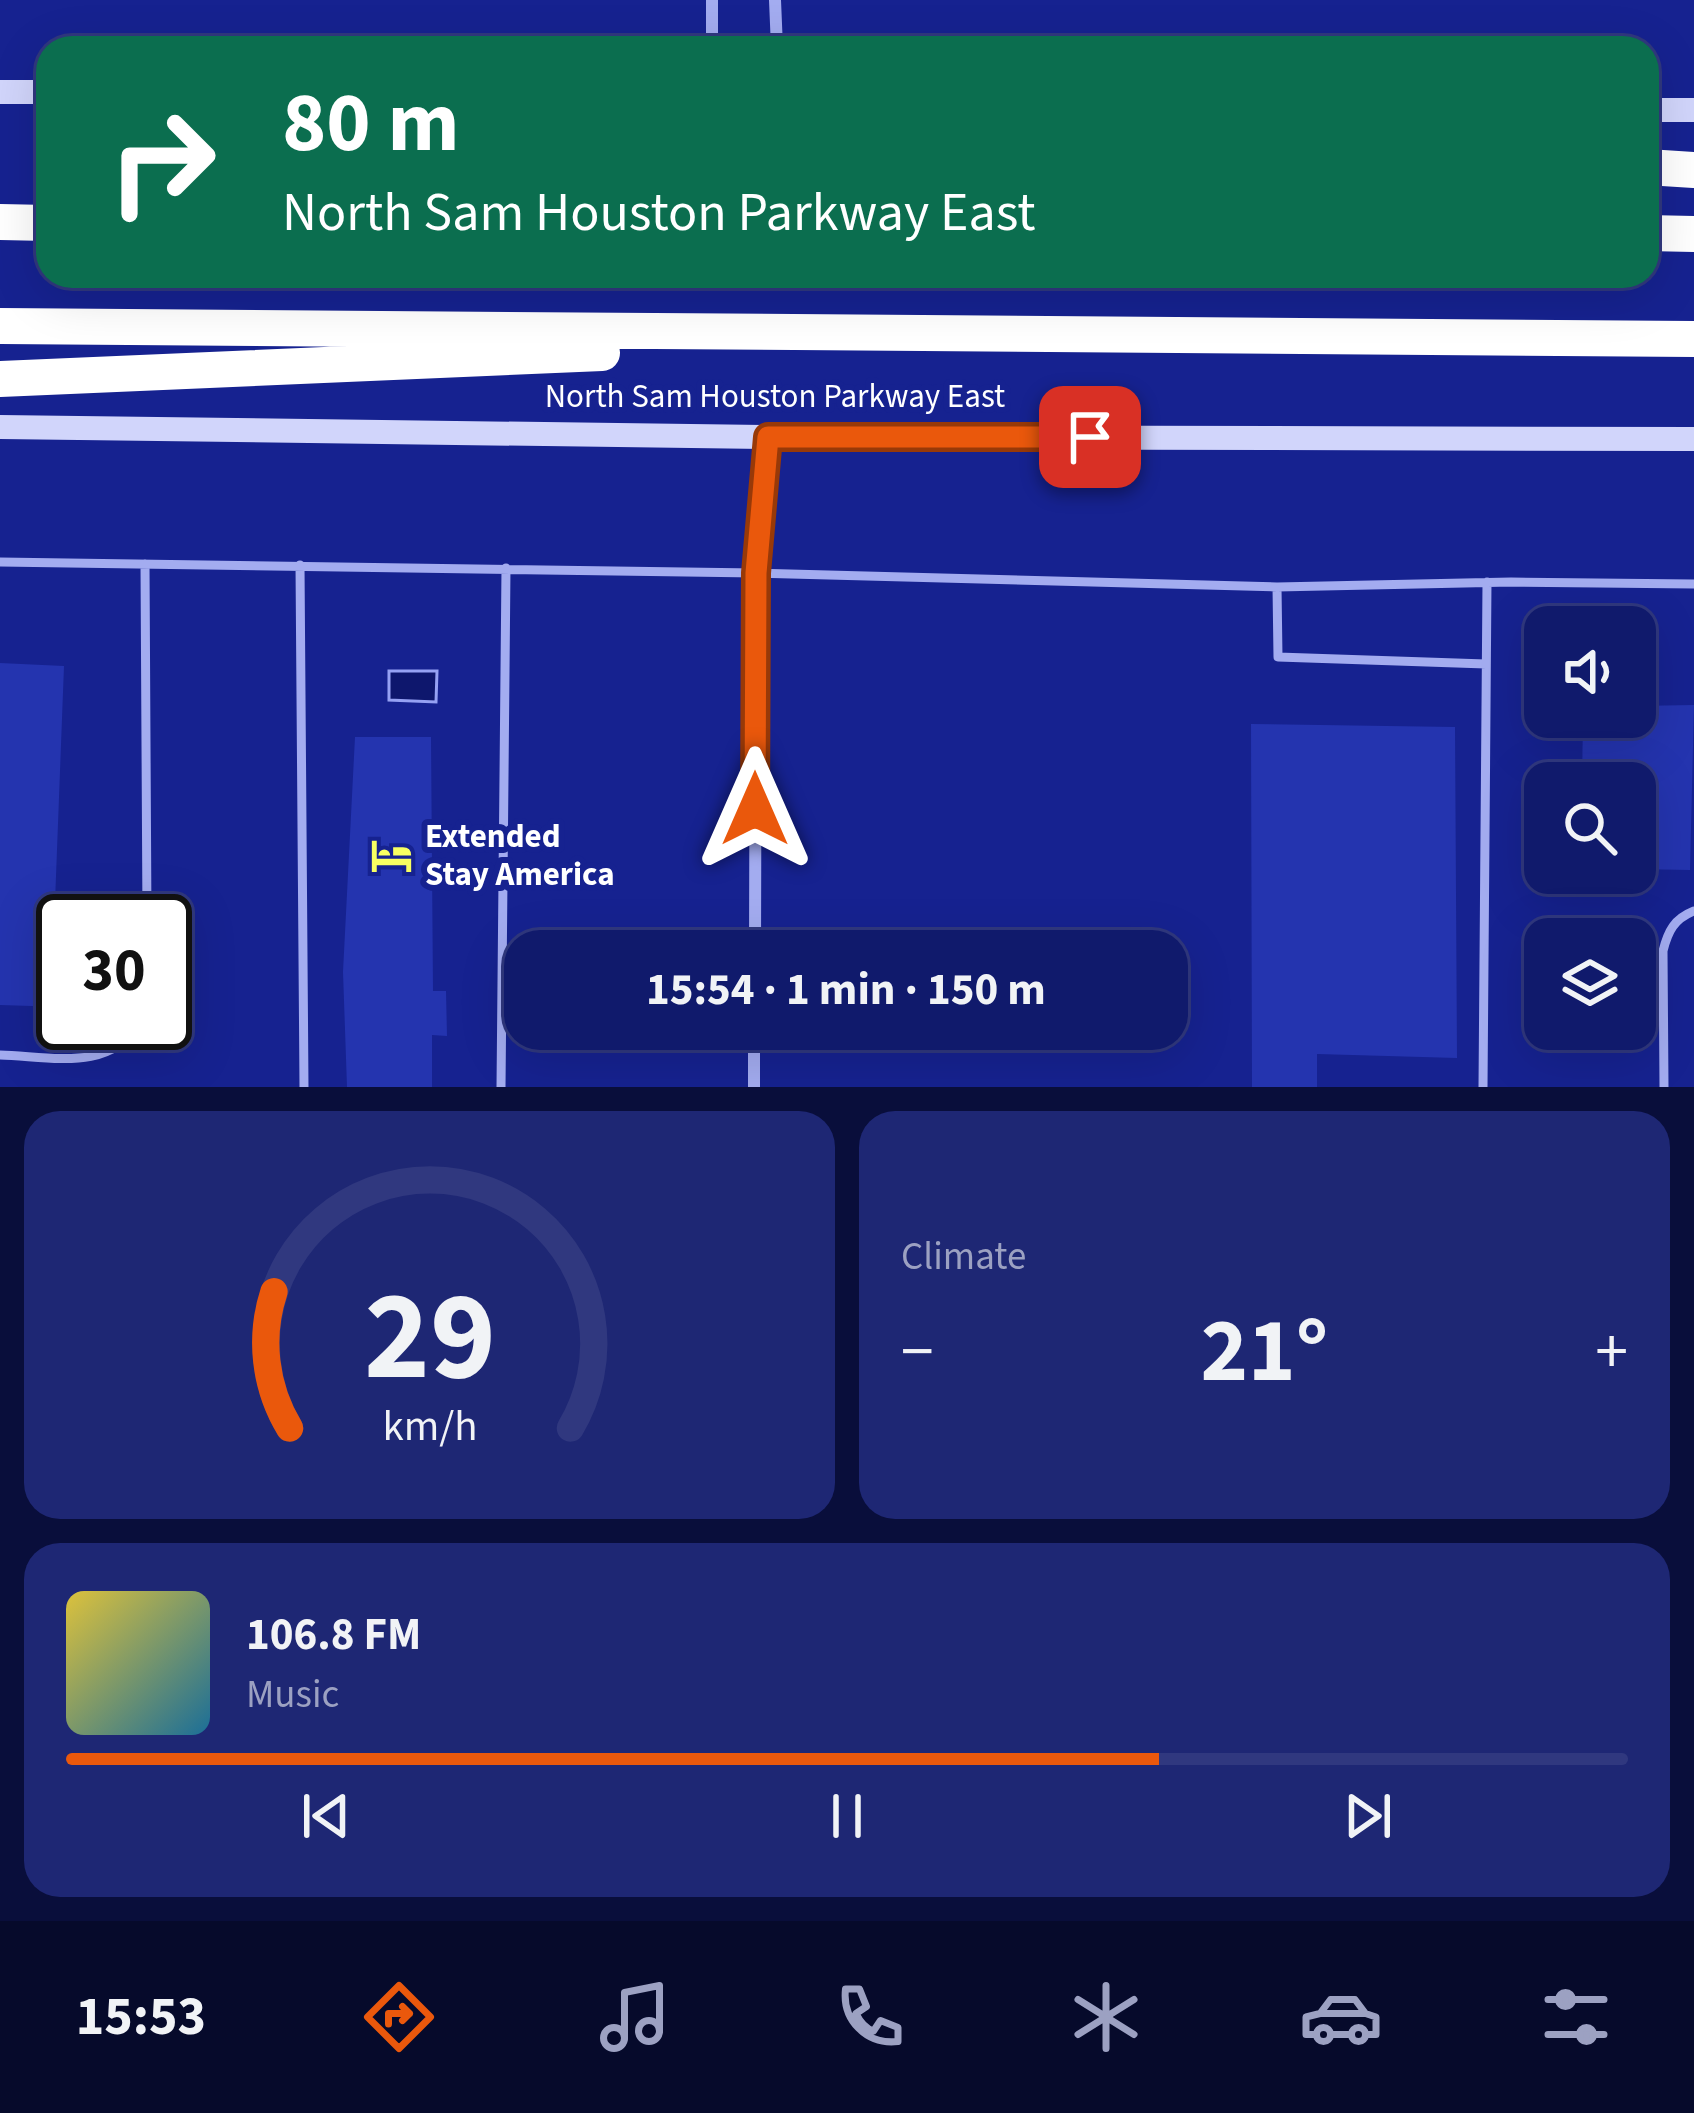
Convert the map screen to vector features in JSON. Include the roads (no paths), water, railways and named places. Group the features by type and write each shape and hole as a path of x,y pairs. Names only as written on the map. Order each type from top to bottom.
{"highway":[{"path":"1659,168 1694,170"},
{"path":"0,223 36,223"},
{"path":"1659,233 1694,234"},
{"name":"North Sam Houston Parkway East","path":"0,326 1694,339"},
{"path":"0,379 998,334"}],"main road":[{"path":"0,92 36,92"},
{"path":"1659,110 1694,110"},
{"name":"North Sam Houston Parkway East","path":"0,427 768,437 1694,440"}],"street":[{"path":"712,0 712,36"},
{"path":"775,0 776,36"},
{"path":"754,930 756,573 768,437"},
{"path":"754,1050 754,1087"}],"lane":[{"path":"0,562 506,568 1277,587 1694,584"},
{"path":"145,564 147,894"},
{"path":"300,565 304,1087"},
{"path":"501,1087 506,568"},
{"path":"1483,1087 1487,582"},
{"path":"1277,587 1278,657 1486,664"},
{"path":"1664,1087 1663,951 1667,934 1679,917 1694,911"},
{"path":"0,1055 97,1058 112,1050"}],"place":[{"name":"Extended Stay America","path":"391,855"}]}
